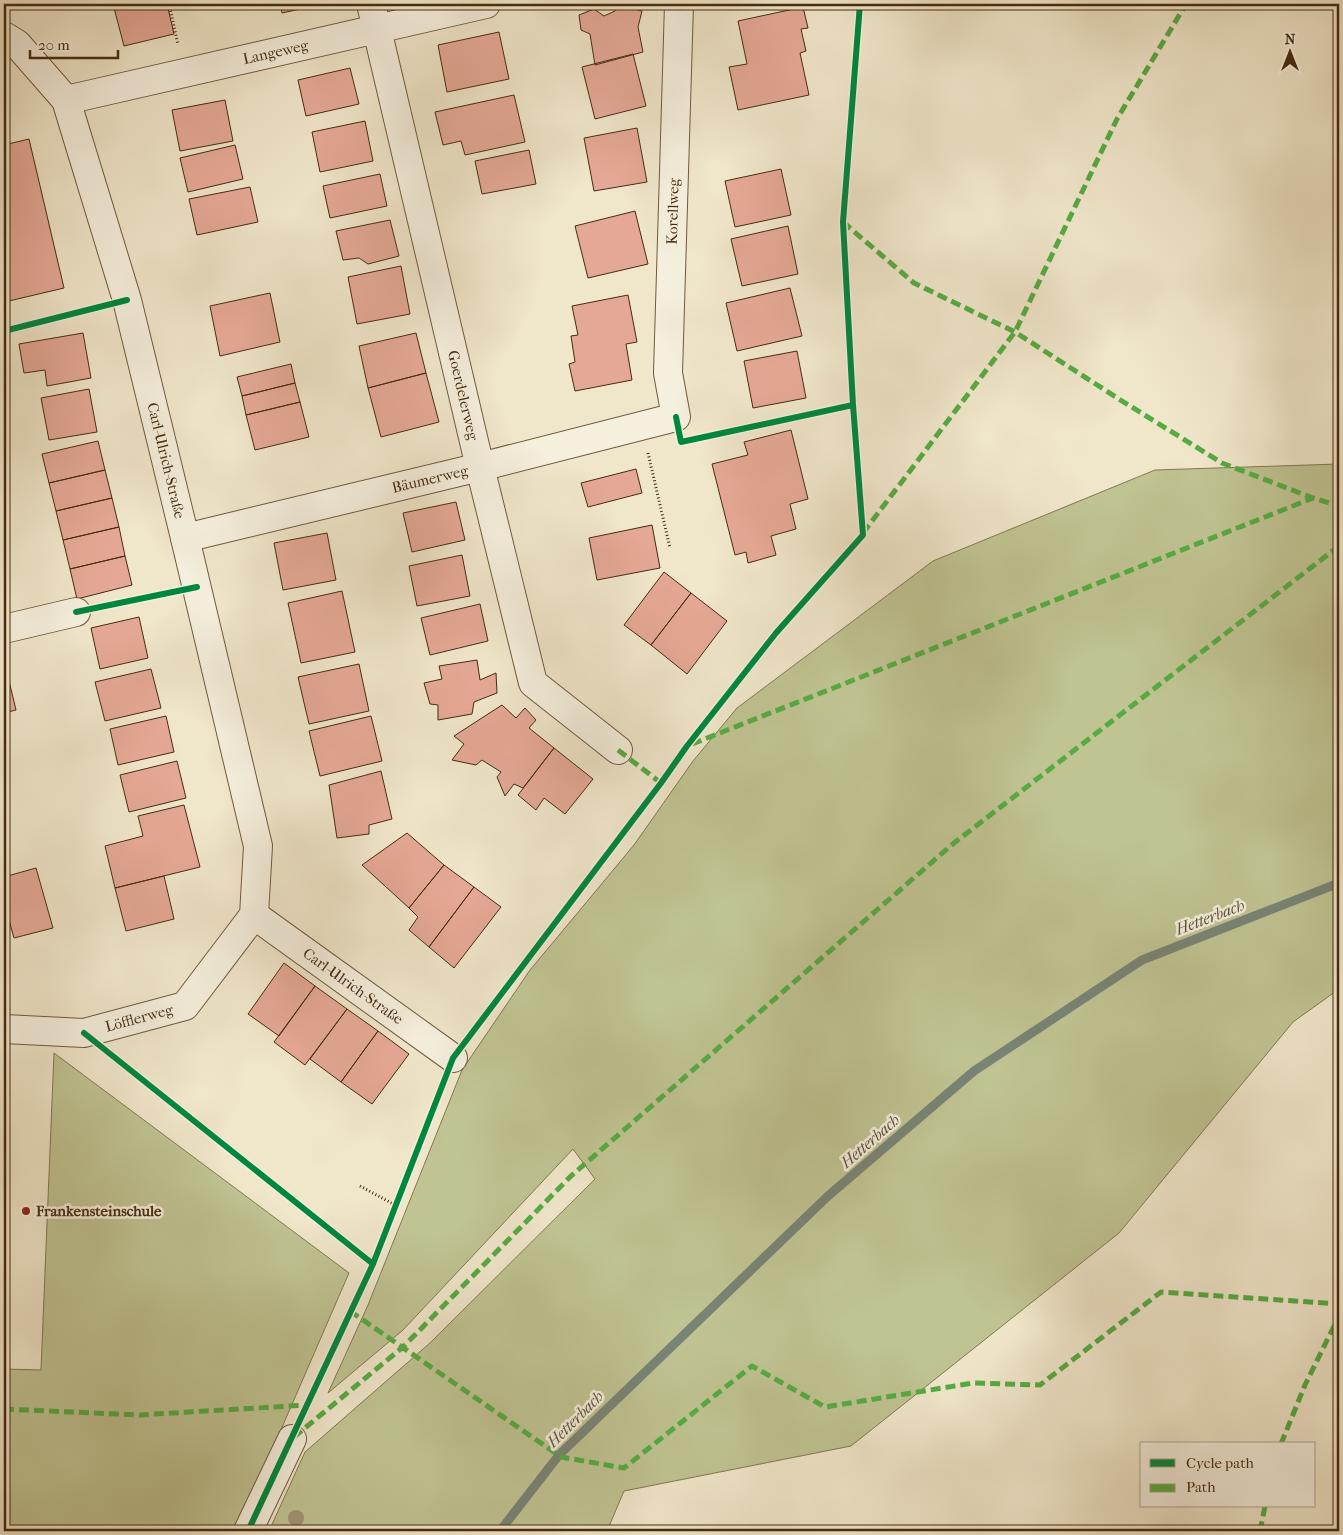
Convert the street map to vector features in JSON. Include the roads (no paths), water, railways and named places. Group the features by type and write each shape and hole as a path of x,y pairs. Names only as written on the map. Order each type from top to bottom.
{"street":[{"name":"Langeweg","path":"66,100 185,73 374,16 486,4"},
{"name":"Korellweg","path":"676,416 668,373 679,4"},
{"name":"Goerdelerweg","path":"374,16 533,683 618,750"},
{"name":"Carl-Ulrich-Straße","path":"4,36 17,44 66,100 127,300 258,846 254,915 453,1058"},
{"name":"Bäumerweg","path":"185,538 480,467 676,416"},
{"path":"4,629 76,612"},
{"name":"Löfflerweg","path":"4,1029 84,1033 185,1006 254,915"},
{"path":"248,1531 292,1439"}],"waterway":[{"name":"Hetterbach","path":"500,1531 559,1455 828,1196 974,1071 1142,960 1339,883"}],"place":[{"name":"Frankensteinschule","path":"26,1211"}]}
